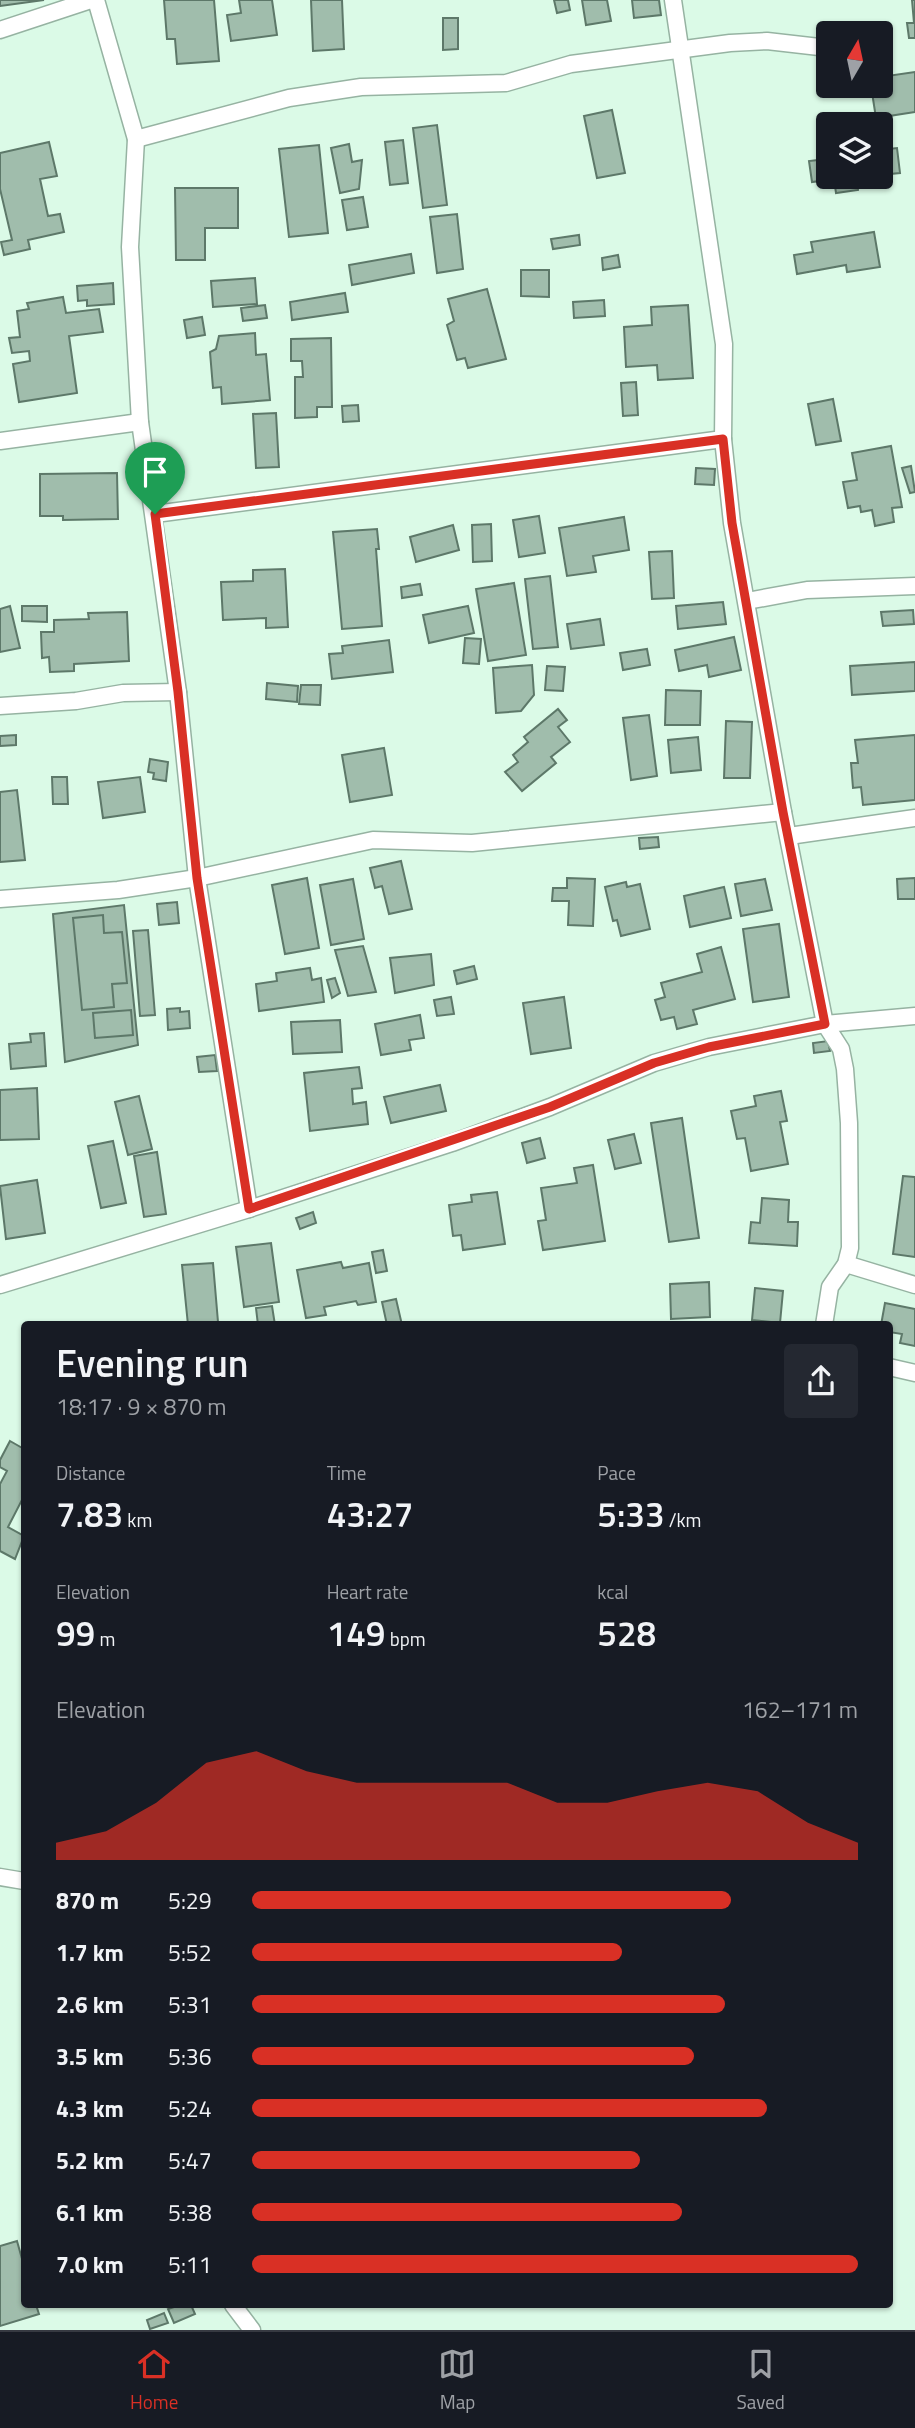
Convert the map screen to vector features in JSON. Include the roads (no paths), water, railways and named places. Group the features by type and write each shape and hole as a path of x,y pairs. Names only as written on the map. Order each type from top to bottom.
{"street":[{"path":"0,30 94,0 136,139 130,247 141,422 178,692 197,878 249,1209"},
{"path":"673,0 724,344 723,439 730,510 783,812 825,1024 841,1049 849,1123 851,1242 846,1264 830,1287 825,1321"},
{"path":"136,139 289,98 361,87 506,83 571,64 767,41 816,47"},
{"path":"0,441 141,422"},
{"path":"155,514 723,439"},
{"path":"747,601 807,590 915,586"},
{"path":"0,706 76,701 123,694 178,692"},
{"path":"0,899 118,890 197,878 373,840 472,843 783,812"},
{"path":"789,836 915,818"},
{"path":"0,1285 249,1209 550,1107 654,1063 709,1047 825,1024 915,1016"},
{"path":"846,1264 915,1285"},
{"path":"893,1368 915,1373"},
{"path":"0,1877 21,1880"},
{"path":"235,2308 251,2330"}]}
